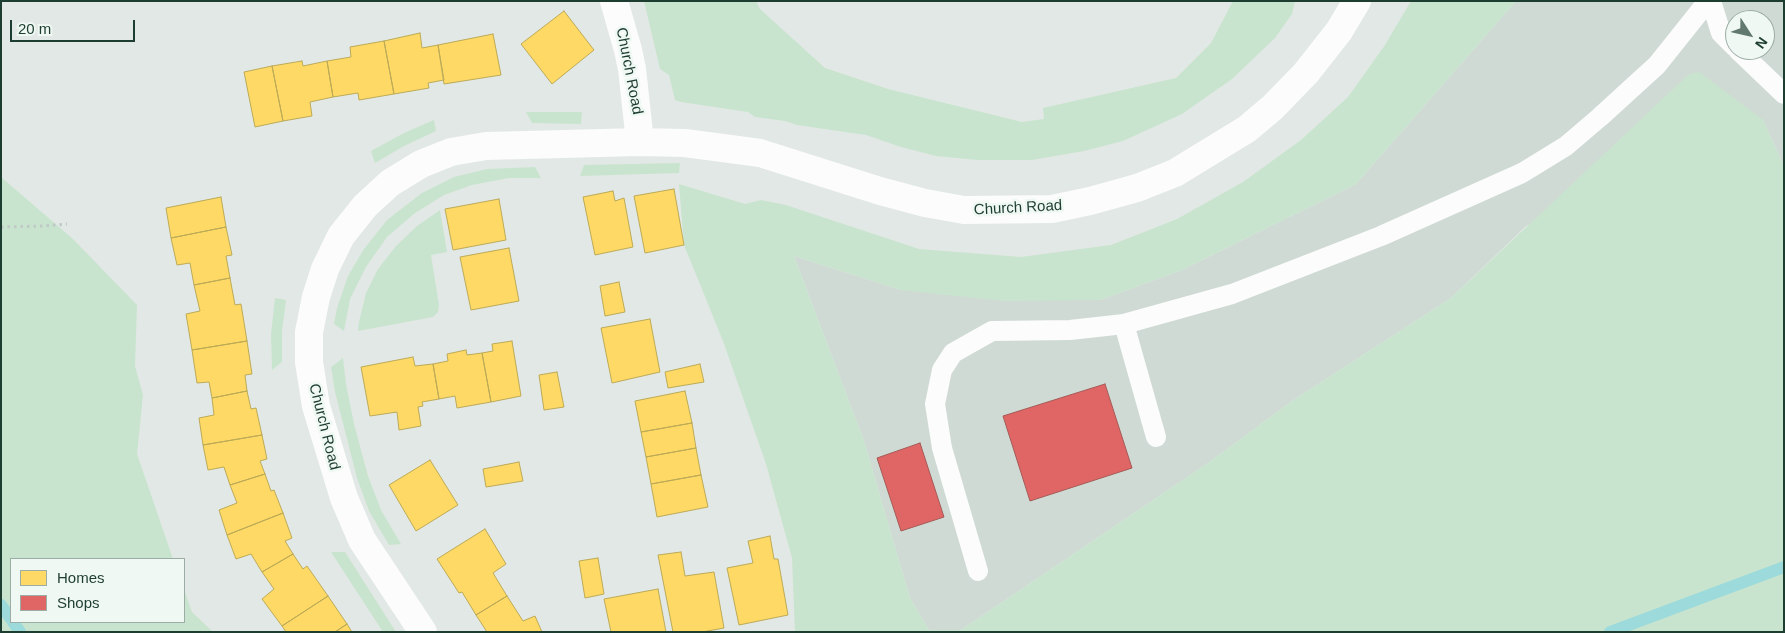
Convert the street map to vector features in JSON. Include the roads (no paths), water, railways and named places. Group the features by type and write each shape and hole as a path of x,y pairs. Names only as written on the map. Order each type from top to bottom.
{"street":[{"name":"Church Road","path":"614,1 635,86 640,142"},
{"name":"Church Road","path":"423,632 362,540 344,498 316,406 309,362 308,332 325,269 341,236 365,206 390,183 421,164 443,154 486,146 640,142 685,143 760,153 880,191 925,203 964,210 1052,209 1137,188 1175,173 1247,130 1273,107 1306,73 1339,31 1357,1"}],"lane":[{"path":"1709,1 1721,34 1725,38"},
{"path":"978,571 942,448 935,404 942,370 953,353 992,331 1070,330 1124,324 1232,294 1381,236 1522,173 1566,146 1607,111 1657,65 1709,1"},
{"path":"1749,60 1782,89"},
{"path":"1124,324 1156,437"}],"waterway":[{"path":"1610,632 1784,567"},
{"path":"1,605 10,618"},
{"path":"14,623 20,632"}]}
